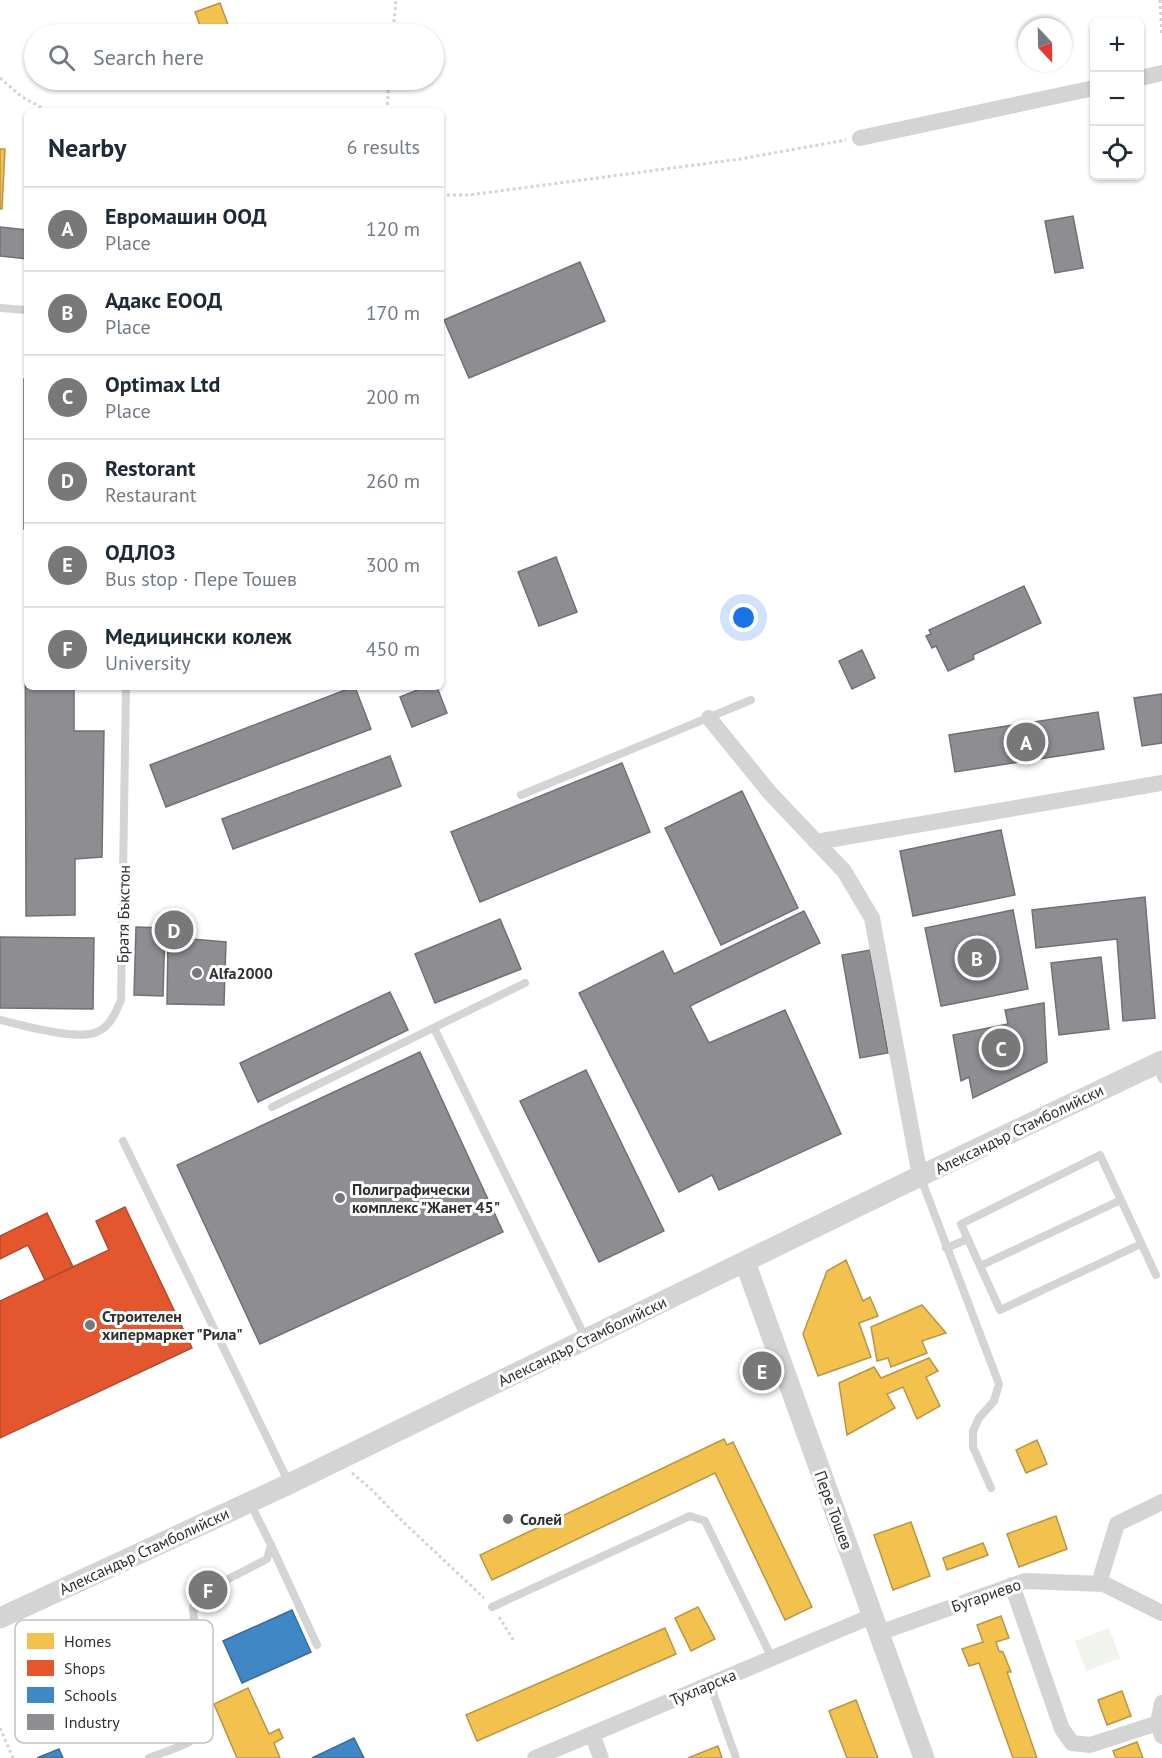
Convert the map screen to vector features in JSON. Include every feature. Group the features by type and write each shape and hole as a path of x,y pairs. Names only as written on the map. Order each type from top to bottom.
{"street":[{"path":"1144,77 1162,73"},
{"path":"860,138 1090,89"},
{"path":"709,718 770,793 844,871 872,918 920,1176"},
{"path":"816,842 1162,783"},
{"name":"Александър Стамболийски","path":"0,1618 289,1484 920,1176 1160,1068"},
{"name":"Пере Тошев","path":"745,1263 924,1758"},
{"path":"1098,1583 1117,1524 1162,1502"},
{"name":"Бугариево","path":"876,1625 1025,1581 1104,1584 1162,1613"},
{"path":"1012,1585 1062,1729 1072,1743 1090,1745 1160,1729 1162,1703"},
{"name":"Тухларска","path":"535,1758 772,1658 876,1625"},
{"path":"592,1734 601,1758"}],"lane":[{"path":"0,308 24,310"},
{"name":"Братя Бъкстон","path":"0,1020 72,1035 97,1032 113,1019 121,1000 126,690"},
{"path":"520,795 751,700"},
{"path":"272,1107 525,983"},
{"path":"434,1028 586,1339"},
{"path":"123,1141 289,1484"},
{"path":"1141,1244 1000,1310 961,1224 1100,1155 1121,1200 1141,1244 1155,1275"},
{"path":"920,1176 999,1384 993,1401 979,1418 973,1431 973,1447 991,1488"},
{"path":"980,1266 1121,1200"},
{"path":"946,1248 968,1239"},
{"path":"249,1503 317,1645"},
{"path":"492,1607 690,1516 705,1521 772,1658"},
{"path":"194,1620 195,1599 201,1593 267,1559 271,1545"},
{"path":"710,1684 736,1758"},
{"path":"149,1758 186,1743"}],"path":[{"path":"394,24 396,0"},
{"path":"1160,0 1162,36"},
{"path":"0,78 22,97 42,108"},
{"path":"387,108 388,90"},
{"path":"444,195 469,195 740,159 860,138"},
{"path":"335,1461 372,1490 492,1607 514,1641"},
{"path":"0,1728 13,1758"}],"shaded area":[{"path":"1109,1628 1120,1658 1086,1671 1075,1641"}],"building: Homes":[{"path":"220,3 228,24 199,24 195,12"},
{"path":"0,149 5,149 2,209 0,209"},
{"path":"846,1260 863,1301 870,1297 878,1316 859,1323 871,1357 818,1376 803,1334 827,1271"},
{"path":"922,1305 946,1333 922,1341 927,1353 891,1367 888,1358 877,1361 871,1327"},
{"path":"929,1358 938,1371 926,1377 940,1406 917,1419 903,1387 887,1394 895,1408 847,1435 839,1383 874,1367 881,1378"},
{"path":"724,1439 727,1445 733,1442 812,1607 785,1620 715,1473 492,1580 480,1555"},
{"path":"1037,1440 1047,1464 1026,1473 1016,1450"},
{"path":"1056,1516 1067,1549 1019,1567 1007,1534"},
{"path":"911,1522 930,1576 893,1590 874,1535"},
{"path":"983,1543 988,1555 947,1570 943,1558"},
{"path":"698,1607 715,1639 691,1651 675,1618"},
{"path":"1001,1616 1009,1638 996,1642 1011,1672 1007,1672 1037,1758 1013,1758 979,1663 969,1666 962,1649 983,1642 977,1625"},
{"path":"665,1628 676,1654 477,1741 466,1715"},
{"path":"248,1688 269,1734 279,1729 283,1738 274,1743 280,1758 237,1758 214,1704"},
{"path":"1122,1691 1131,1716 1107,1725 1098,1700"},
{"path":"856,1700 878,1758 847,1758 829,1711"},
{"path":"1137,1742 1143,1758 1116,1758 1113,1751"},
{"path":"718,1746 722,1758 688,1758"}],"building: Shops":[{"path":"182,924 181,937 166,936 167,925"},
{"name":"Строителен хипермаркет \"Рила\"","path":"125,1207 192,1348 0,1438 0,1301 109,1250 96,1221"},
{"path":"47,1213 73,1267 45,1280 28,1245 0,1259 0,1236"}],"building: Schools":[{"path":"292,1610 311,1652 242,1683 223,1641"},
{"path":"354,1738 364,1758 312,1758"},
{"path":"59,1749 63,1758 37,1758"}],"building: Industry":[{"path":"1073,216 1083,268 1055,273 1045,221"},
{"path":"0,227 24,230 24,259 0,256"},
{"path":"580,262 605,321 469,378 444,320"},
{"path":"556,557 577,612 539,626 518,572"},
{"path":"1024,586 1041,623 973,655 974,659 948,671 936,646 932,648 926,636 931,634 929,630"},
{"path":"862,650 875,678 852,689 839,661"},
{"path":"25,690 74,690 74,731 104,731 102,857 75,859 75,915 26,916"},
{"path":"345,690 356,690 371,729 166,807 150,765"},
{"path":"418,690 438,690 447,713 412,727 400,697"},
{"path":"1162,694 1162,743 1142,746 1134,698"},
{"path":"1098,712 1104,749 955,772 949,735"},
{"path":"390,756 401,786 233,849 222,819"},
{"path":"622,763 650,832 480,902 451,832"},
{"path":"742,791 798,908 721,945 665,828"},
{"path":"1001,830 1015,895 913,916 900,851"},
{"path":"1145,897 1155,1018 1123,1021 1117,939 1036,948 1032,910"},
{"path":"1013,910 1028,989 941,1006 925,928"},
{"path":"804,911 820,943 690,1006 709,1043 785,1010 841,1134 719,1190 712,1175 679,1192 579,993 663,951 674,974"},
{"path":"500,919 521,969 435,1003 415,954"},
{"path":"136,927 165,928 163,996 134,995"},
{"path":"0,937 94,938 93,1009 0,1008"},
{"name":"Alfa2000","path":"168,937 226,942 224,1005 167,1004"},
{"path":"870,950 888,1053 860,1058 842,955"},
{"path":"1101,957 1109,1029 1059,1035 1051,963"},
{"path":"390,992 408,1030 258,1102 240,1063"},
{"path":"1044,1003 1047,1062 973,1098 969,1077 961,1081 953,1035 1008,1024 1005,1010"},
{"name":"Полиграфически комплекс \"Жанет 45\"","path":"420,1052 503,1232 260,1344 177,1165"},
{"path":"586,1070 664,1231 599,1262 520,1101"}],"place":[{"name":"Евромашин ООД","path":"1026,742"},
{"name":"Restorant","path":"174,930"},
{"name":"Адакс ЕООД","path":"977,958"},
{"name":"Alfa2000","path":"197,973"},
{"name":"Optimax Ltd","path":"1001,1048"},
{"name":"Полиграфически комплекс \"Жанет 45\"","path":"340,1198"},
{"name":"Строителен хипермаркет \"Рила\"","path":"90,1325"},
{"name":"ОДЛОЗ","path":"762,1371"},
{"name":"Солей","path":"508,1519"},
{"name":"Медицински колеж","path":"208,1590"}]}
